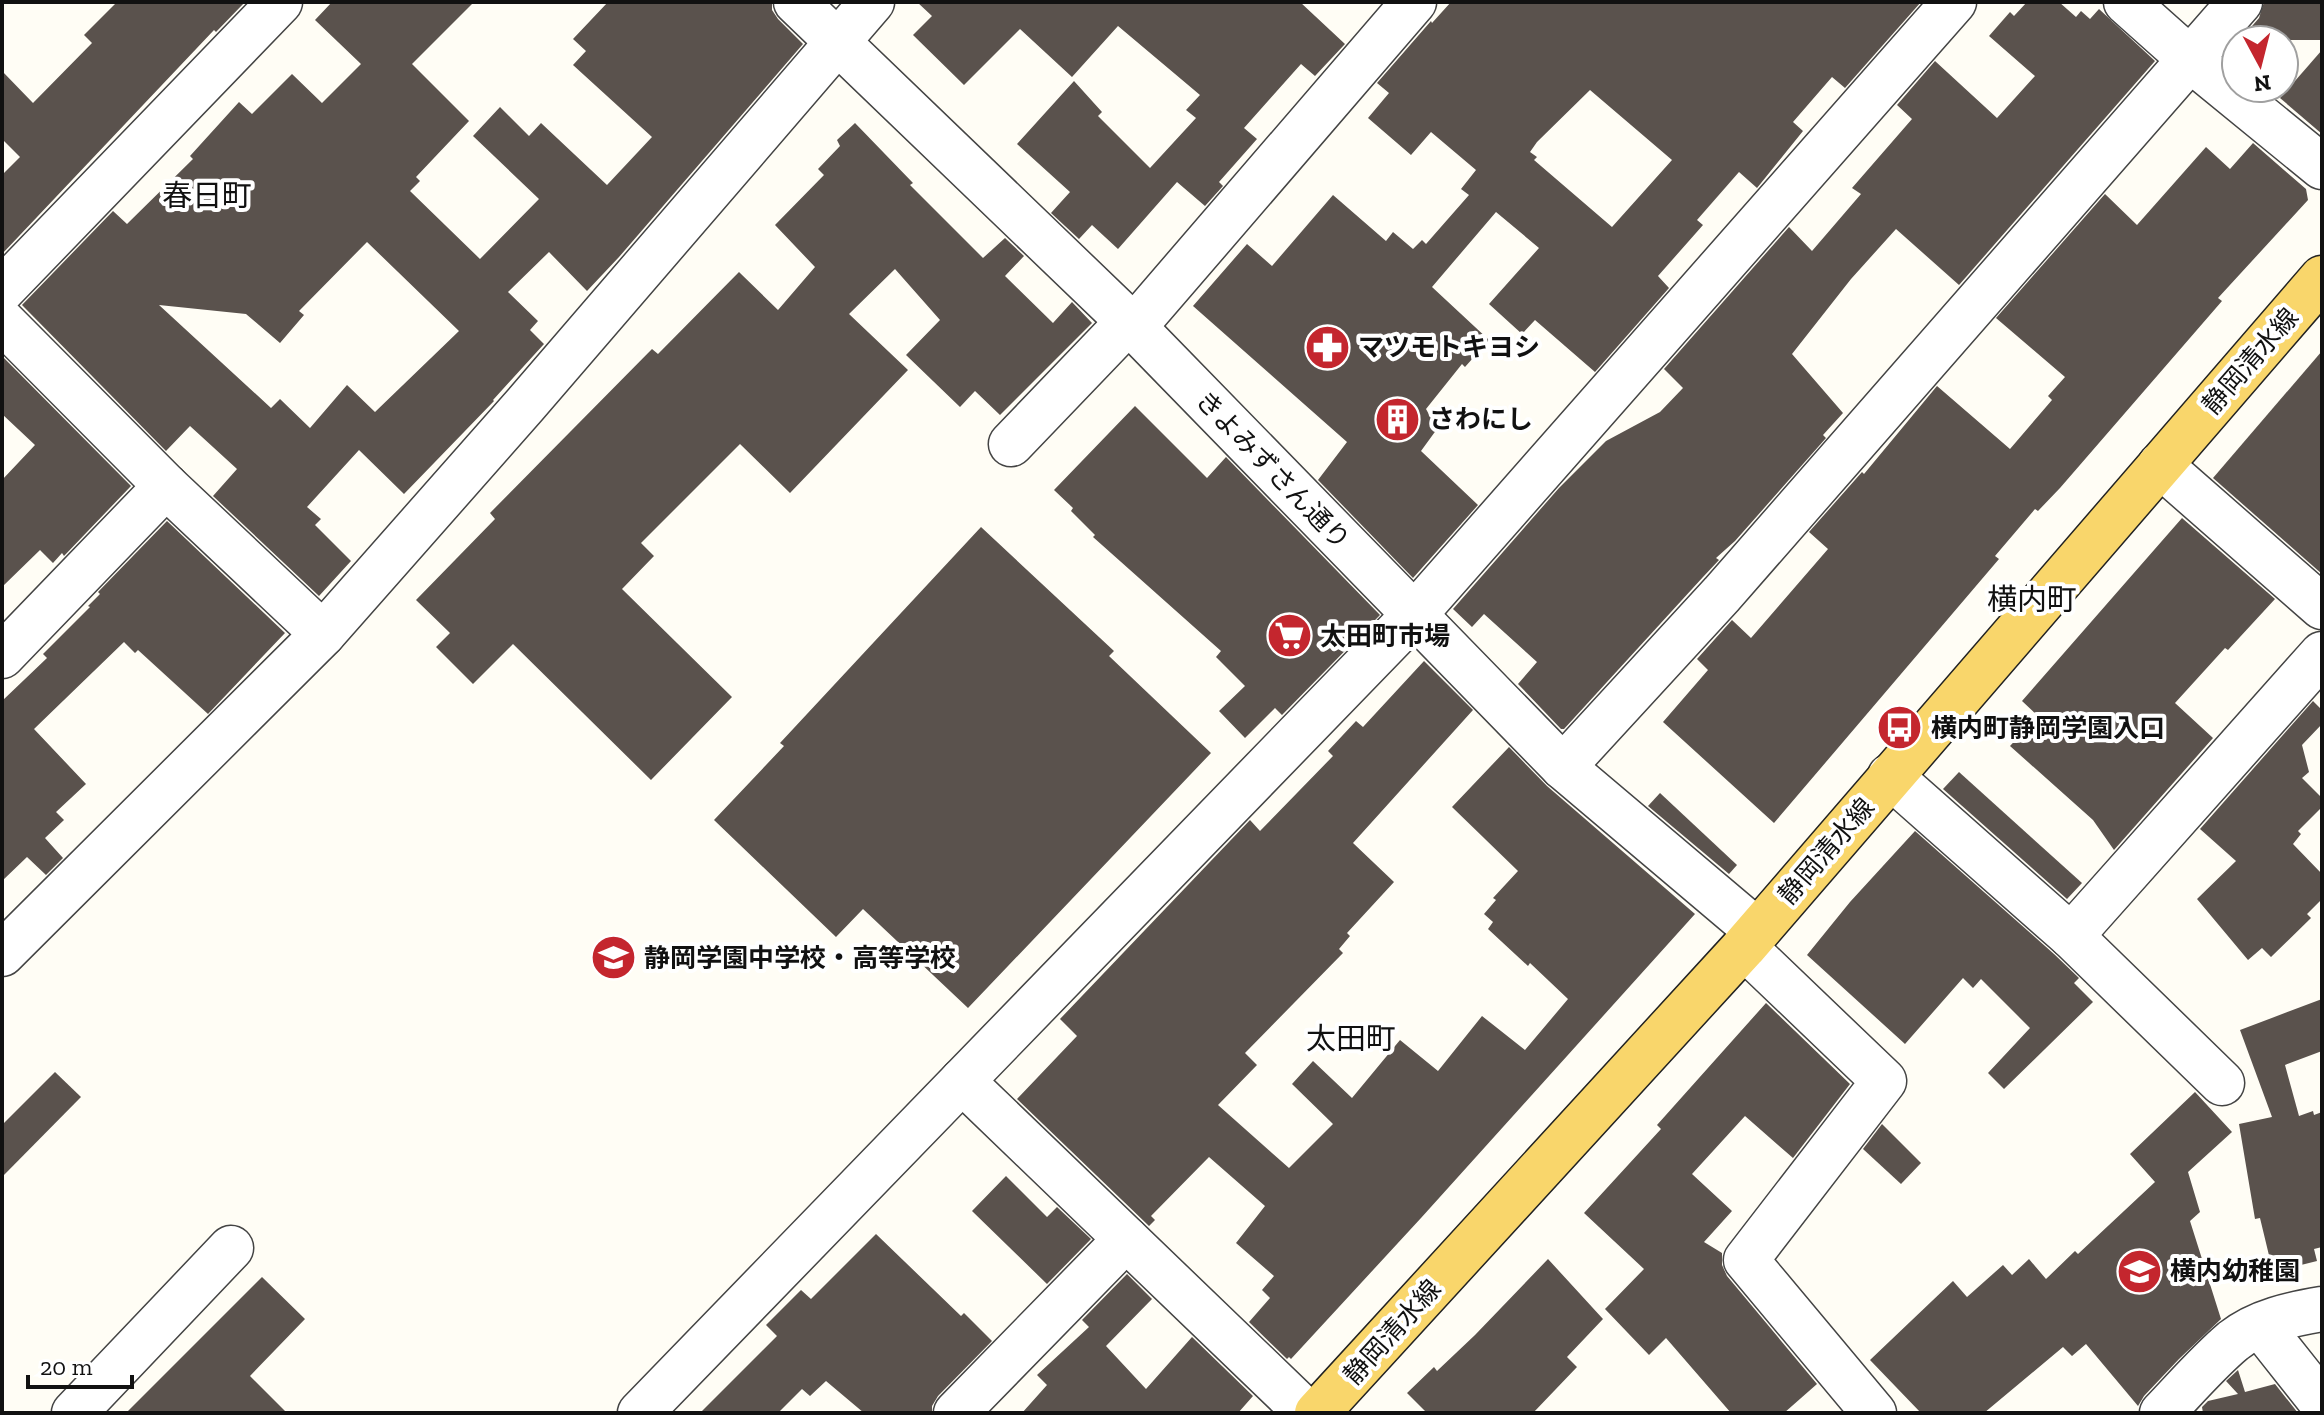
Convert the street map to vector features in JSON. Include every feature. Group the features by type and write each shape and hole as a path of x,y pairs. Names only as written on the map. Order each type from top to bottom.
{"main road":[{"name":"静岡清水線","path":"1317,1413 1750,939 2322,278"}],"street":[{"path":"2,290 280,2"},
{"name":"きよみずさん通り","path":"796,2 1131,325 1563,767 1750,939 1884,1081 1746,1260 1874,1413"},
{"path":"2,954 323,634 872,2"},
{"path":"1011,444 1131,325 1414,2"},
{"path":"640,1413 1414,615 1954,2"},
{"path":"2126,2 2191,60 2322,167"},
{"path":"1563,767 1732,582 2240,2"},
{"path":"2,321 166,486 323,634"},
{"path":"2160,465 2322,607"},
{"path":"2,656 166,486"},
{"path":"2071,936 2322,654"},
{"path":"1890,776 2071,936 2222,1083"},
{"path":"962,1081 1307,1413"},
{"path":"956,1413 1126,1239"},
{"path":"74,1413 231,1248"},
{"path":"2162,1413 2235,1340 2291,1314 2322,1309"},
{"path":"2261,1326 2322,1403"}],"building":[{"path":"117,2 245,2 216,32 214,30 2,254 2,175 20,157 2,139 2,71 33,103 92,43 84,35"},
{"path":"332,2 474,2 412,64 469,121 416,177 420,181 410,191 480,259 539,199 473,136 500,107 529,136 541,123 607,185 652,137 573,65 586,51 573,39 608,2 772,2 772,10 778,19 803,44 587,291 549,252 508,292 538,321 530,330 544,344 404,494 359,450 307,507 321,519 315,525 351,561 319,596 213,496 237,469 190,426 166,451 22,305 113,211 127,224 193,159 190,156 239,102 252,114 292,74 322,103 361,64 315,20","holes":["367,242 459,331 375,412 347,385 310,428 280,399 271,408 159,305 246,314 280,343 304,315 299,311"]},
{"path":"917,2 1300,2 1345,44 1315,76 1301,64 1244,128 1257,139 1219,182 1223,186 1205,206 1177,182 1118,249 1092,225 1079,239 1051,213 1070,192 1017,144 1074,81 1102,112 1098,116 1150,168 1196,118 1186,110 1200,95 1118,26 1072,77 1020,29 964,85 913,35 932,16"},
{"path":"1451,2 1921,2 1845,88 1832,77 1793,122 1803,131 1757,188 1739,172 1697,220 1703,225 1658,276 1669,288 1595,372 1535,320 1522,334 1489,304 1539,248 1496,212 1432,287 1489,340 1465,367 1462,364 1426,409 1437,429 1421,451 1478,505 1413,578 1318,480 1347,442 1193,306 1247,244 1272,266 1333,195 1386,241 1393,232 1413,249 1422,240 1426,244 1469,195 1461,189 1476,170 1431,132 1411,155 1368,118 1389,93 1377,83","holes":["1590,90 1672,160 1612,227 1534,160 1537,157 1530,152"]},
{"path":"2027,2 2059,2 2076,17 2081,11 2090,19 2099,9 2155,61 1959,285 1896,229 1851,279 1792,354 1843,413 1823,435 1826,438 1735,541 1716,558 1719,560 1561,729 1518,684 1537,662 1484,614 1472,627 1453,609 1559,488 1606,441 1660,412 1683,388 1664,369 1789,227 1812,251 1861,194 1852,188 1912,119 1897,105 1935,61 1997,118 2035,76 1989,36 2010,12 2014,16"},
{"path":"2264,2 2322,2 2322,40 2300,40 2300,24 2254,24"},
{"path":"2322,50 2322,134 2287,104 2300,104 2300,75"},
{"path":"855,123 913,183 910,185 983,258 1005,238 1024,256 1005,276 1053,323 1072,302 1092,323 1000,415 975,391 960,407 906,355 940,320 895,269 849,314 908,370 790,493 740,444 641,543 654,556 622,589 732,697 651,780 513,644 473,684 436,647 450,633 416,600 495,519 490,513 652,349 658,354 739,272 778,310 815,267 775,225 824,175 818,169 840,146 837,140"},
{"path":"2253,143 2306,189 2308,200 2218,298 2222,301 2060,488 2038,511 2035,509 1995,556 1999,559 1774,823 1663,722 1708,670 1697,659 1732,620 1751,638 1828,549 1809,532 1862,472 1864,474 1937,386 2010,449 2052,400 2048,396 2065,377 1996,318 2105,194 2137,225 2206,147 2230,169"},
{"path":"2322,351 2322,574 2213,478"},
{"path":"2,356 131,486 64,556 62,553 53,563 40,550 2,587 2,480 35,445 2,414"},
{"path":"1135,406 1207,478 1226,457 1380,615 1282,715 1275,708 1245,738 1219,711 1245,686 1216,657 1221,651 1093,537 1095,535 1071,511 1073,508 1054,490"},
{"path":"2182,518 2275,599 2175,703 2213,738 2114,850 2093,820 2010,746 2038,716 2022,701"},
{"path":"167,521 285,633 208,714 138,650 135,653 124,642 34,729 86,784 56,812 64,820 45,838 63,858 46,875 27,857 2,881 2,701 47,658 43,654"},
{"path":"981,527 1114,651 1109,656 1211,753 968,1008 863,909 836,937 714,820 784,746 780,743"},
{"path":"1424,661 1473,710 1353,843 1394,882 1347,933 1350,936 1339,949 1343,953 1245,1053 1257,1065 1218,1105 1289,1168 1333,1124 1292,1084 1313,1061 1352,1098 1400,1040 1438,1071 1482,1016 1525,1050 1568,999 1488,929 1493,922 1484,914 1496,900 1493,898 1518,871 1452,807 1509,747 1547,786 1695,914 1421,1218 1291,1359 1287,1359 1249,1322 1270,1298 1262,1290 1274,1276 1236,1243 1265,1206 1209,1157 1151,1216 1155,1220 1149,1226 1017,1099 1077,1036 1060,1019 1250,820 1260,831 1333,756 1328,751 1356,721 1363,727"},
{"path":"2313,701 2322,710 2322,724 2302,745 2309,772 2302,778 2322,798 2322,807 2298,831 2301,834 2293,844 2322,874 2322,899 2307,914 2311,918 2271,957 2262,948 2248,960 2197,899 2236,861 2200,829"},
{"path":"1959,772 2082,883 2067,899 1943,789"},
{"path":"1660,793 1737,865 1729,874 1648,806"},
{"path":"1915,831 2079,978 2074,983 2093,1002 2004,1089 1988,1073 2030,1028 1981,979 1973,988 1963,978 1905,1044 1807,955"},
{"path":"2322,999 2322,1051 2285,1065 2299,1116 2313,1111 2314,1115 2322,1112 2322,1247 2314,1249 2317,1261 2273,1272 2260,1218 2255,1219 2239,1124 2272,1117 2240,1030"},
{"path":"1766,1003 1850,1084 1793,1158 1745,1116 1692,1174 1732,1211 1704,1242 1722,1253 1722,1265 1727,1276 1817,1384 1784,1413 1731,1413 1666,1338 1649,1355 1605,1309 1644,1269 1584,1213 1661,1129 1657,1125"},
{"path":"55,1072 81,1097 2,1177 2,1125"},
{"path":"2195,1092 2232,1132 2188,1172 2200,1212 2190,1221 2221,1319 2179,1359 2138,1406 2086,1344 2072,1356 2063,1347 1984,1413 1921,1413 1870,1360 1953,1281 1967,1297 2003,1265 2012,1275 2029,1259 2046,1279 2075,1251 2078,1254 2155,1182 2130,1154"},
{"path":"1882,1124 1921,1163 1901,1184 1863,1149"},
{"path":"1006,1176 1047,1217 1057,1207 1091,1239 1047,1284 972,1211"},
{"path":"876,1234 961,1316 964,1313 992,1341 938,1396 932,1413 864,1413 826,1381 810,1396 802,1389 778,1413 700,1413 777,1336 766,1325 801,1290 811,1299"},
{"path":"1548,1259 1603,1319 1567,1357 1577,1367 1533,1413 1427,1413 1407,1393 1434,1367 1437,1371 1475,1335"},
{"path":"1127,1274 1152,1299 1106,1346 1146,1389 1192,1337 1253,1396 1238,1413 1022,1413 1047,1385 1037,1375 1089,1327 1082,1320"},
{"path":"262,1277 305,1319 250,1376 287,1413 126,1413"},
{"path":"2238,1370 2245,1392 2275,1384 2298,1413 2203,1413 2202,1407 2208,1401 2238,1394 2226,1381"}],"place":[{"name":"マツモトキヨシ","path":"1327,347"},
{"name":"さわにし","path":"1398,419"},
{"name":"太田町市場","path":"1289,636"},
{"name":"横内町静岡学園入口","path":"1900,728"},
{"name":"静岡学園中学校・高等学校","path":"613,958"},
{"name":"横内幼稚園","path":"2139,1271"}],"district":[{"name":"春日町","path":"207,196"},
{"name":"横内町","path":"2032,600"},
{"name":"太田町","path":"1351,1039"}]}
